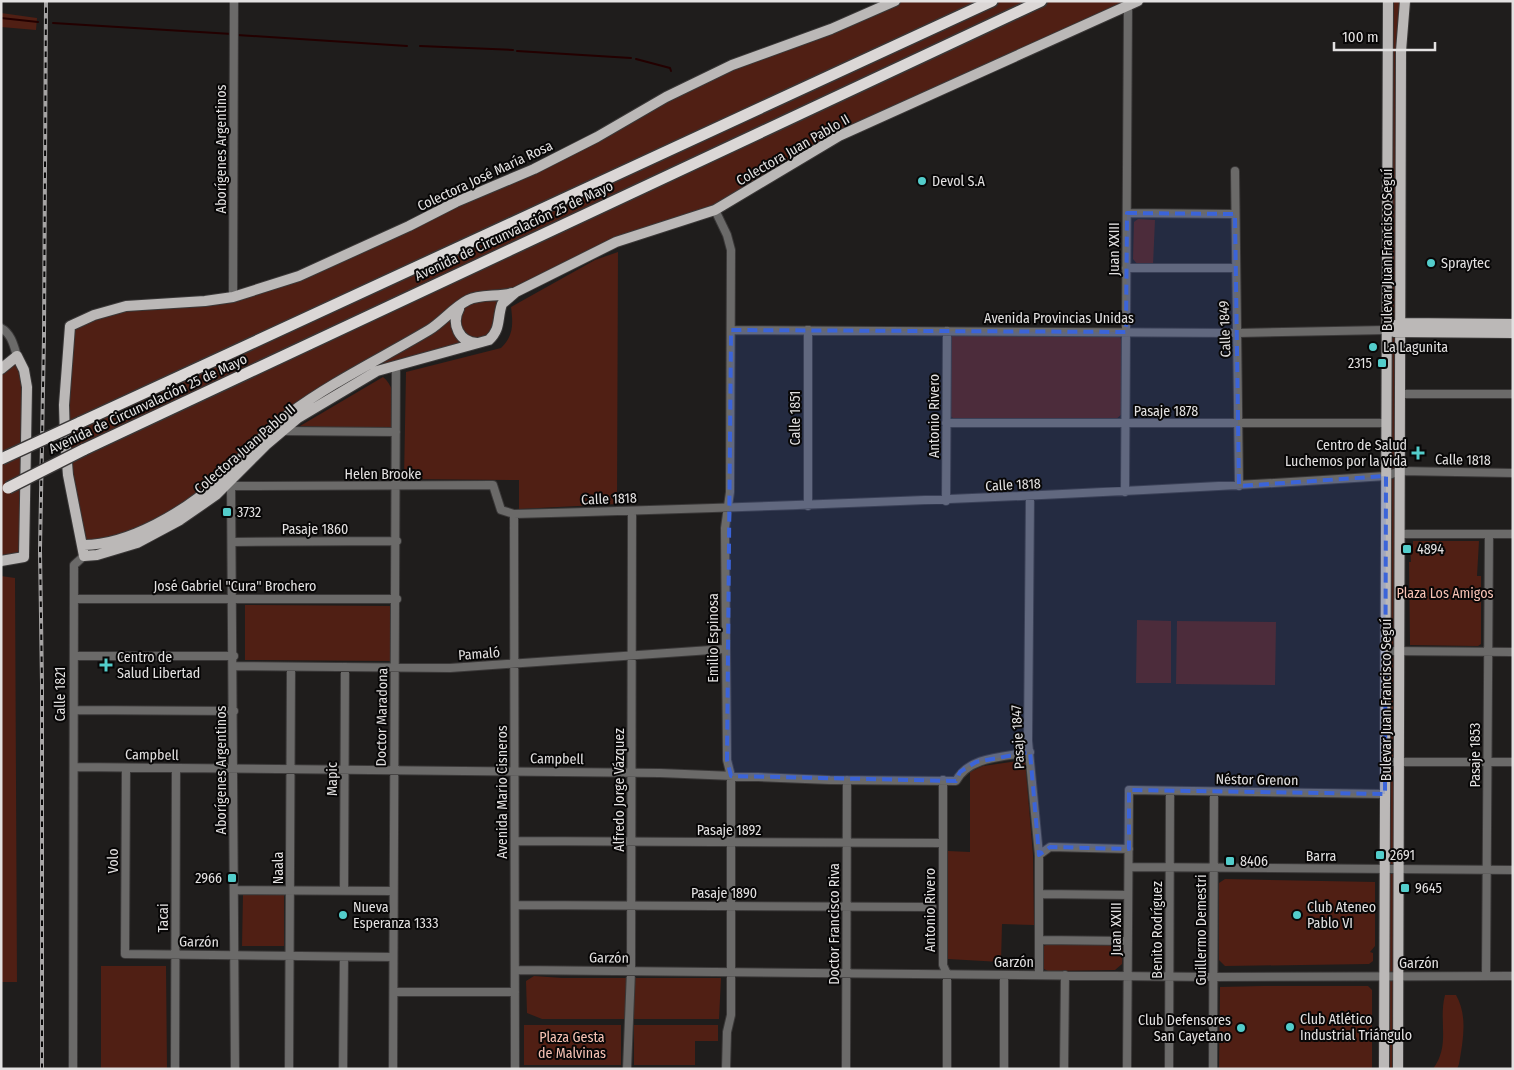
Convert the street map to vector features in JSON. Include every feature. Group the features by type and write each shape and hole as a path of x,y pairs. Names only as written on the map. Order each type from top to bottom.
{"highway":[{"name":"Avenida de Circunvalación 25 de Mayo","path":"1,459 992,1"},
{"name":"Avenida de Circunvalación 25 de Mayo","path":"5,490 83,450 1041,1"}],"main road":[{"name":"Colectora José María Rosa","path":"83,550 68,475 65,438 64,405 70,326 94,315 126,306 205,302 232,297 299,276 409,226 456,202 534,170 597,137 666,97 732,65 831,30 895,1"},
{"name":"Bulevar Juan Francisco Seguí","path":"1384,1069 1388,1"},
{"name":"Bulevar Juan Francisco Seguí","path":"1398,1069 1401,51 1405,1"},
{"name":"Colectora Juan Pablo II","path":"83,550 117,541 164,519 203,493 230,480 282,432 317,406 377,371 481,343 496,334 502,304 516,292 616,242 715,210 839,136 1133,4"},
{"name":"Colectora Juan Pablo II","path":"230,480 253,444 306,402 430,330 465,301 516,292"},
{"path":"481,298 493,304 500,317"},
{"path":"459,307 456,315 458,332 464,339 481,343"},
{"name":"Avenida Provincias Unidas","path":"1386,330 1513,324"},
{"name":"Avenida Provincias Unidas","path":"1400,328 1513,333"},
{"path":"1,369 18,356 24,370 27,388 24,557 1,560"}],"street":[{"name":"Aborígenes Argentinos","path":"232,297 234,1"},
{"name":"Juan XXIII","path":"1125,492 1126,212 1133,4"},
{"name":"Calle 1849","path":"1235,171 1239,486"},
{"name":"Emilio Espinosa","path":"715,210 727,235 731,250 730,492 725,528 727,760 731,776 731,972 726,1069"},
{"path":"1126,212 1235,214"},
{"path":"1126,268 1236,268"},
{"path":"1,328 5,330 18,356"},
{"name":"Avenida Provincias Unidas","path":"731,330 1238,333 1386,330"},
{"name":"Calle 1851","path":"808,330 808,506"},
{"name":"Antonio Rivero","path":"946,501 947,331"},
{"name":"Doctor Maradona","path":"393,1069 394,770 397,599 396,366"},
{"path":"1400,394 1513,394"},
{"name":"Pasaje 1878","path":"946,423 1386,423"},
{"path":"282,432 396,432"},
{"name":"Calle 1818","path":"514,514 946,501 1239,486 1386,476 1400,471 1513,473"},
{"name":"Aborígenes Argentinos","path":"230,480 233,542 234,656 235,1069"},
{"name":"Helen Brooke","path":"230,480 396,487 493,485 501,510 514,514"},
{"name":"Pasaje 1847","path":"1030,496 1030,752 1039,855 1039,975"},
{"name":"Alfredo Jorge Vázquez","path":"627,1069 631,971 632,511"},
{"name":"Avenida Mario Cisneros","path":"514,514 515,1069"},
{"path":"1400,534 1513,534"},
{"name":"Pasaje 1853","path":"1486,976 1489,534"},
{"name":"Pasaje 1860","path":"233,542 396,541"},
{"name":"Calle 1821","path":"73,1069 74,565 83,550"},
{"name":"José Gabriel \"Cura\" Brochero","path":"74,599 397,599"},
{"name":"Pamaló","path":"234,666 450,668 725,649"},
{"path":"1385,651 1513,652"},
{"path":"74,656 234,656"},
{"name":"Naala","path":"289,1069 292,666"},
{"name":"Mapic","path":"344,890 345,667"},
{"path":"74,710 234,711"},
{"name":"Campbell","path":"74,767 632,773 847,780 956,781 960,772 976,762 1030,752"},
{"path":"1385,762 1513,762"},
{"name":"Volo","path":"125,954 126,768"},
{"name":"Tacai","path":"175,1069 176,768"},
{"name":"Doctor Francisco Riva","path":"846,1069 847,780"},
{"name":"Antonio Rivero","path":"944,780 943,965 947,974 947,1069"},
{"name":"Juan XXIII","path":"1127,1069 1129,790"},
{"name":"Néstor Grenon","path":"1129,790 1385,794"},
{"name":"Benito Rodríguez","path":"1169,1069 1170,791"},
{"name":"Guillermo Demestri","path":"1213,1069 1214,792"},
{"name":"Pasaje 1892","path":"515,841 943,843"},
{"path":"1039,855 1050,847 1129,849"},
{"name":"Barra","path":"1129,868 1513,870"},
{"path":"234,890 393,890"},
{"path":"1039,894 1128,895"},
{"name":"Pasaje 1890","path":"515,905 932,907"},
{"path":"1039,940 1128,940"},
{"name":"Garzón","path":"125,954 393,957"},
{"path":"343,1069 344,957"},
{"name":"Garzón","path":"515,970 1213,977 1513,976"},
{"path":"1004,975 1004,1069"},
{"path":"1064,1069 1065,975"},
{"path":"394,992 515,992"}],"highlighted area":[{"path":"1127,213 1235,214 1239,486 1386,476 1385,794 1129,790 1129,849 1050,847 1039,855 1030,752 976,762 960,772 956,781 731,776 727,760 731,330 1126,332"}],"green space":[{"path":"895,1 1138,1 839,136 715,210 616,242 507,298 496,334 377,371 317,406 180,520 84,556 68,475 70,326 94,315 256,291 500,183 666,97"},
{"path":"1388,1 1405,1 1398,1069 1384,1069"},
{"path":"1,13 37,18 36,30 1,27"},
{"path":"1138,219 1155,220 1153,265 1138,265 1133,259 1134,222"},
{"path":"618,252 617,504 519,509 519,480 404,479 406,372 501,348 508,339 512,329 511,307 595,260"},
{"path":"952,335 1119,335 1123,344 1122,414 1115,420 953,418 949,415 950,338"},
{"path":"17,356 24,370 24,557 1,561 1,369"},
{"path":"383,377 391,387 394,400 393,426 390,430 300,426"},
{"name":"Plaza Los Amigos","path":"1413,541 1479,541 1477,576 1481,576 1481,644 1478,646 1410,645 1409,562 1411,562 1410,546 1413,545"},
{"path":"1,576 15,578 17,982 1,982"},
{"path":"245,605 391,606 391,661 245,660"},
{"path":"1137,620 1171,621 1171,683 1136,683"},
{"path":"1177,621 1276,622 1275,685 1176,684"},
{"path":"1025,760 1033,855 1034,925 1002,924 1001,962 948,959 948,851 970,852 970,772 983,766"},
{"name":"Club Ateneo Pablo VI","path":"1225,879 1375,882 1375,946 1370,952 1373,953 1373,961 1369,964 1225,966 1219,960 1219,883"},
{"path":"243,895 284,895 284,946 242,946"},
{"path":"1048,944 1119,944 1123,947 1122,964 1115,970 1048,971 1044,969 1044,946"},
{"path":"101,966 166,966 167,1069 101,1069"},
{"path":"534,976 562,978 721,978 719,1019 542,1019 527,1013 526,981"},
{"path":"1368,986 1372,990 1372,1069 1219,1069 1220,987"},
{"path":"1445,995 1456,995 1460,1003 1464,1029 1461,1055 1457,1069 1433,1069 1438,1060 1443,1042 1443,1005"},
{"name":"Plaza Gesta de Malvinas","path":"524,1025 621,1025 621,1065 524,1065"},
{"name":"Plaza Gesta de Malvinas","path":"634,1025 718,1025 718,1041 695,1041 695,1065 634,1065"}],"waterway":[{"path":"1,18 38,22"},
{"path":"53,23 232,34"},
{"path":"237,35 407,46"},
{"path":"420,46 513,50"},
{"path":"517,51 631,58"},
{"path":"636,59 670,68 671,71"}],"railway":[{"path":"42,1069 40,550 44,336 46,1"}],"place":[{"name":"Devol S.A","path":"922,181"},
{"name":"Spraytec","path":"1431,263"},
{"name":"La Lagunita","path":"1373,347"},
{"name":"2315","path":"1382,363"},
{"name":"Centro de Salud Luchemos por la vida","path":"1418,453"},
{"name":"3732","path":"227,512"},
{"name":"4894","path":"1407,549"},
{"name":"Centro de Salud Libertad","path":"106,665"},
{"name":"2691","path":"1380,855"},
{"name":"8406","path":"1230,861"},
{"name":"2966","path":"232,878"},
{"name":"9645","path":"1405,888"},
{"name":"Nueva Esperanza 1333","path":"343,915"},
{"name":"Club Ateneo Pablo VI","path":"1297,915"},
{"name":"Club Atlético Industrial Triángulo","path":"1290,1027"},
{"name":"Club Defensores San Cayetano","path":"1241,1028"}]}
